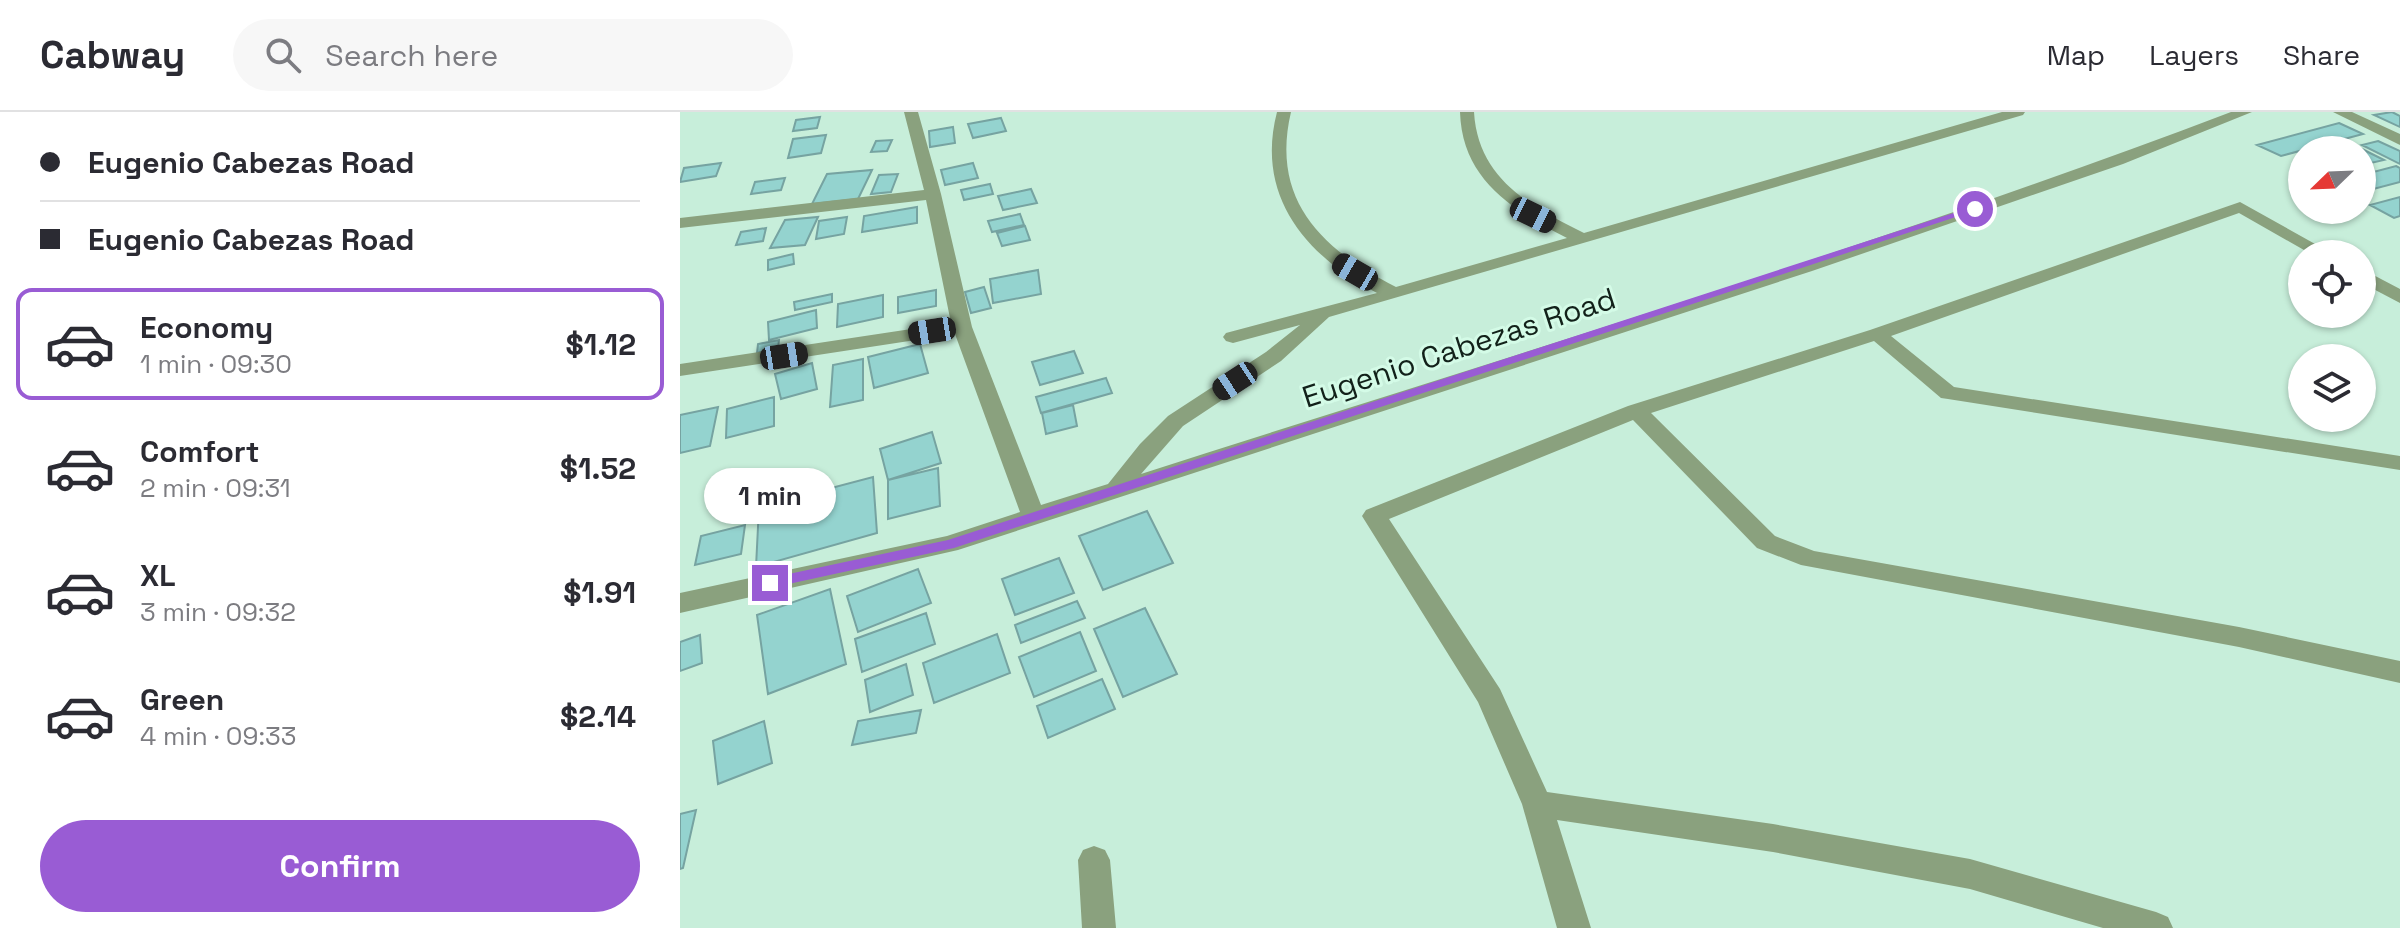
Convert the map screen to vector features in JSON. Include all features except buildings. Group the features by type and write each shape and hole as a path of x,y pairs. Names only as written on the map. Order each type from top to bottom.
{"street":[{"path":"911,112 933,194 962,327 1034,517"},
{"path":"1284,112 1279,125 1278,170 1298,215 1335,260 1394,294"},
{"path":"1467,112 1465,129 1476,157 1499,186 1533,215 1583,239"},
{"path":"1233,337 1320,316 2018,112"},
{"name":"Eugenio Cabezas Road","path":"680,603 949,544 1805,267 2117,161 2245,112"},
{"path":"2340,112 2400,140"},
{"path":"680,223 933,194"},
{"path":"1574,928 1537,804 1490,697 1374,516 1636,411 1877,334 2240,207 2299,240"},
{"path":"2376,283 2400,297"},
{"path":"1116,490 1148,448 1183,415 1303,336 1320,316"},
{"path":"680,370 962,327"},
{"path":"1877,334 1946,400 2400,463"},
{"path":"1636,411 1766,542 1810,559 2239,637 2400,672"},
{"path":"1537,804 1773,838 1970,874 2156,928"},
{"path":"1094,860 1099,928"}],"route":[{"path":"770,583 949,544 1975,209"}]}
